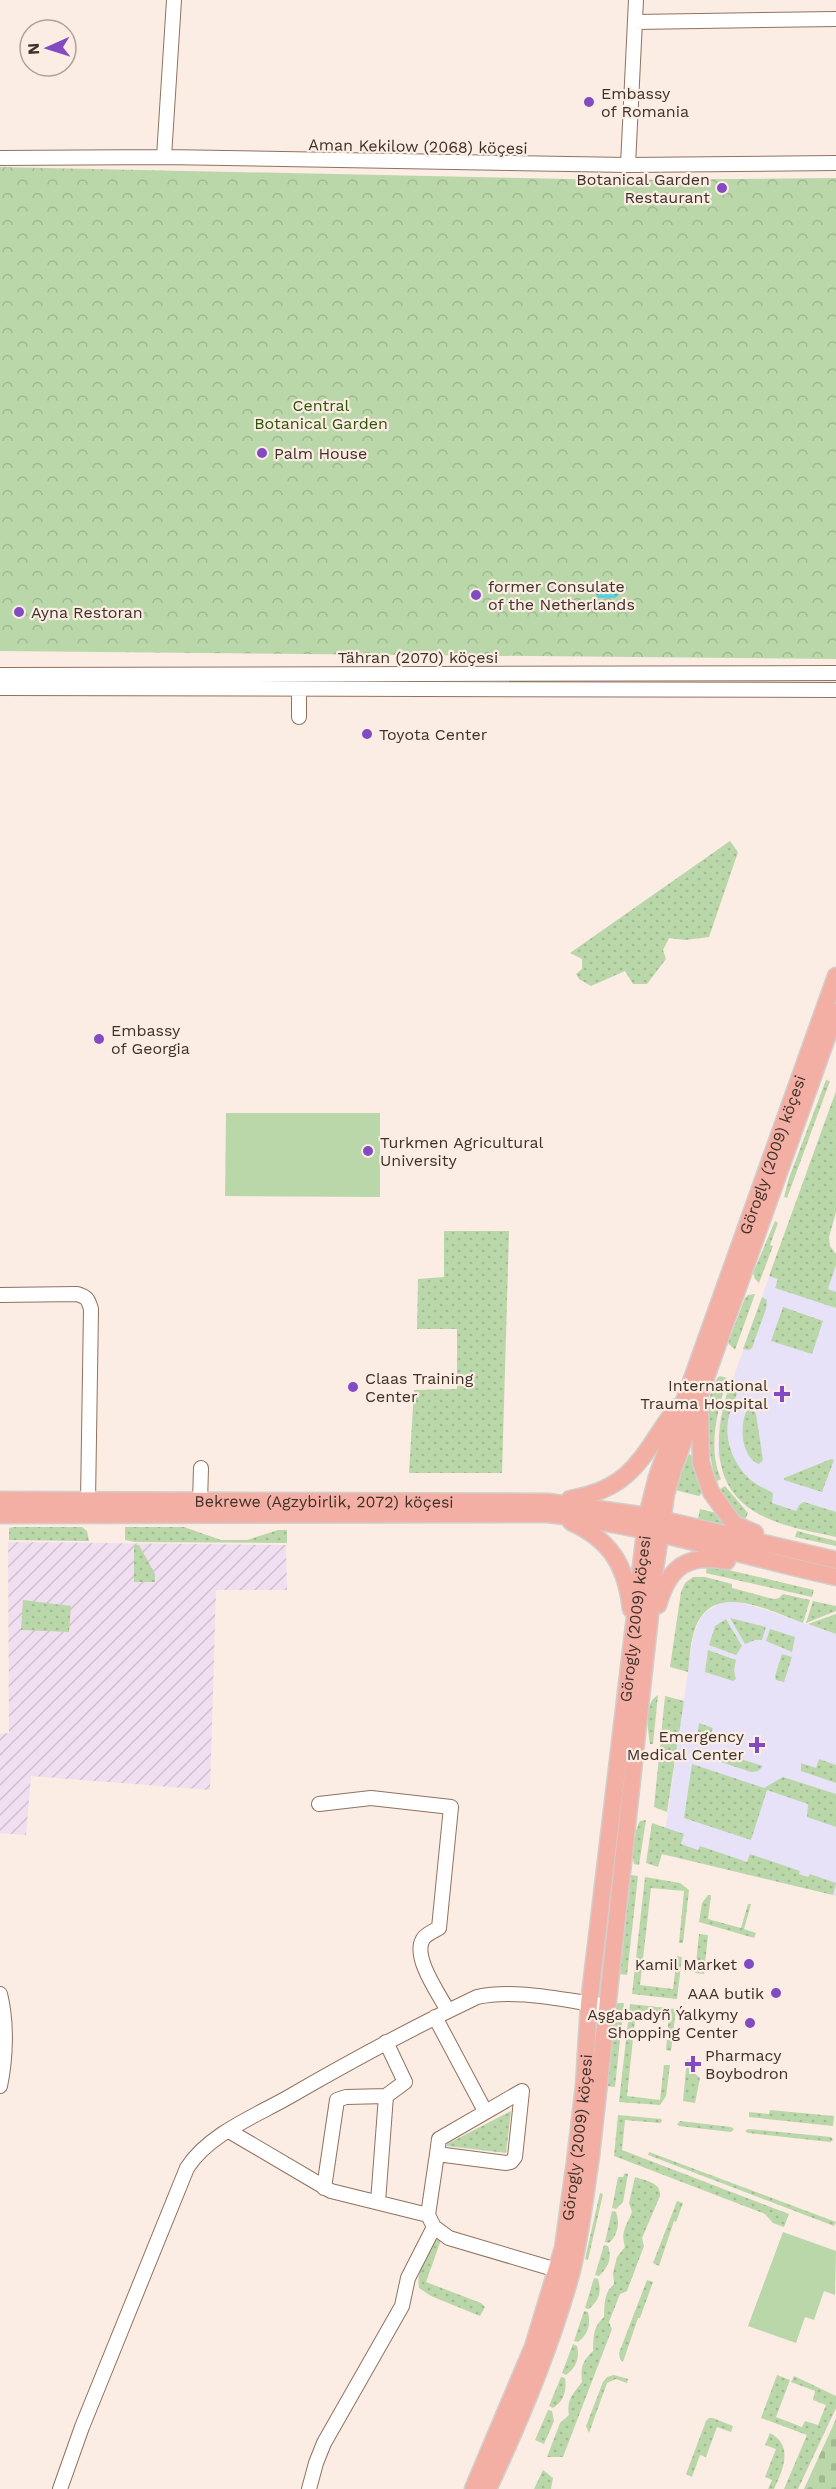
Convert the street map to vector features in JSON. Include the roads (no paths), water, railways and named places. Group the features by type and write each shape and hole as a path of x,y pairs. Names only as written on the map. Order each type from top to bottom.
{"main road":[{"name":"Görogly (2009) köçesi","path":"694,1393 836,976"},
{"name":"Görogly (2009) köçesi","path":"488,2489 539,2368 570,2276 591,2156 657,1477 694,1393 836,1012"},
{"path":"548,1508 590,1495 622,1480 640,1461 655,1437 694,1393"},
{"path":"694,1393 700,1463 711,1492 734,1524 779,1546"},
{"name":"Bekrewe (Agzybirlik, 2072) köçesi","path":"0,1500 89,1508 291,1516 548,1508"},
{"name":"Bekrewe (Agzybirlik, 2072) köçesi","path":"0,1515 200,1502 548,1508 653,1524"},
{"path":"548,1508 590,1531 613,1554 625,1577 641,1637"},
{"path":"653,1524 779,1546 836,1560"},
{"path":"653,1524 772,1563 836,1577"},
{"path":"641,1637 668,1578 680,1566 705,1558 745,1565 772,1563"},
{"name":"Görogly (2009) köçesi","path":"472,2489 534,2347 563,2248 584,2086 589,2004 641,1637"}],"street":[{"path":"164,157 174,0"},
{"path":"627,165 636,0"},
{"path":"635,22 836,20"},
{"name":"Aman Kekilow (2068) köçesi","path":"0,158 164,157 627,165 836,163"},
{"name":"Tähran (2070) köçesi","path":"0,675 836,673"},
{"name":"Tähran (2070) köçesi","path":"0,688 836,690"},
{"path":"299,689 299,717"},
{"path":"0,1295 77,1294 86,1297 89,1301 91,1309 89,1508"},
{"path":"200,1502 201,1467"},
{"path":"319,1804 371,1798 451,1807 439,1928 424,1936 420,1953 423,1964 448,2011"},
{"path":"60,2489 82,2427 187,2168 196,2155 229,2131 386,2042 477,1996 492,1993 607,2006"},
{"path":"0,1994 3,2016 0,2086"},
{"path":"435,2017 485,2111"},
{"path":"324,2188 337,2100 346,2097 386,2096 405,2082 386,2042"},
{"path":"309,2489 324,2443 402,2306 408,2278 431,2221 437,2154 439,2139 522,2091 515,2157 511,2162 437,2154"},
{"path":"378,2202 386,2096"},
{"path":"229,2131 324,2188 340,2195 378,2202 431,2221 449,2238 557,2270"}],"water":[{"path":"599,585 617,586 619,594 615,598 598,598 594,590"}],"place":[{"name":"Embassy of Romania","path":"589,102"},
{"name":"Botanical Garden Restaurant","path":"722,188"},
{"name":"Palm House","path":"262,453"},
{"name":"former Consulate of the Netherlands","path":"476,595"},
{"name":"Ayna Restoran","path":"19,612"},
{"name":"Toyota Center","path":"367,734"},
{"name":"Embassy of Georgia","path":"99,1039"},
{"name":"Turkmen Agricultural University","path":"368,1151"},
{"name":"Claas Training Center","path":"353,1387"},
{"name":"International Trauma Hospital","path":"782,1394"},
{"name":"Emergency Medical Center","path":"757,1745"},
{"name":"Kamil Market","path":"749,1964"},
{"name":"AAA butik","path":"776,1993"},
{"name":"Aşgabadyñ Ýalkymy Shopping Center","path":"750,2023"},
{"name":"Pharmacy Boybodron","path":"693,2064"}],"park label":[{"name":"Central Botanical Garden","path":"321,414"}]}
